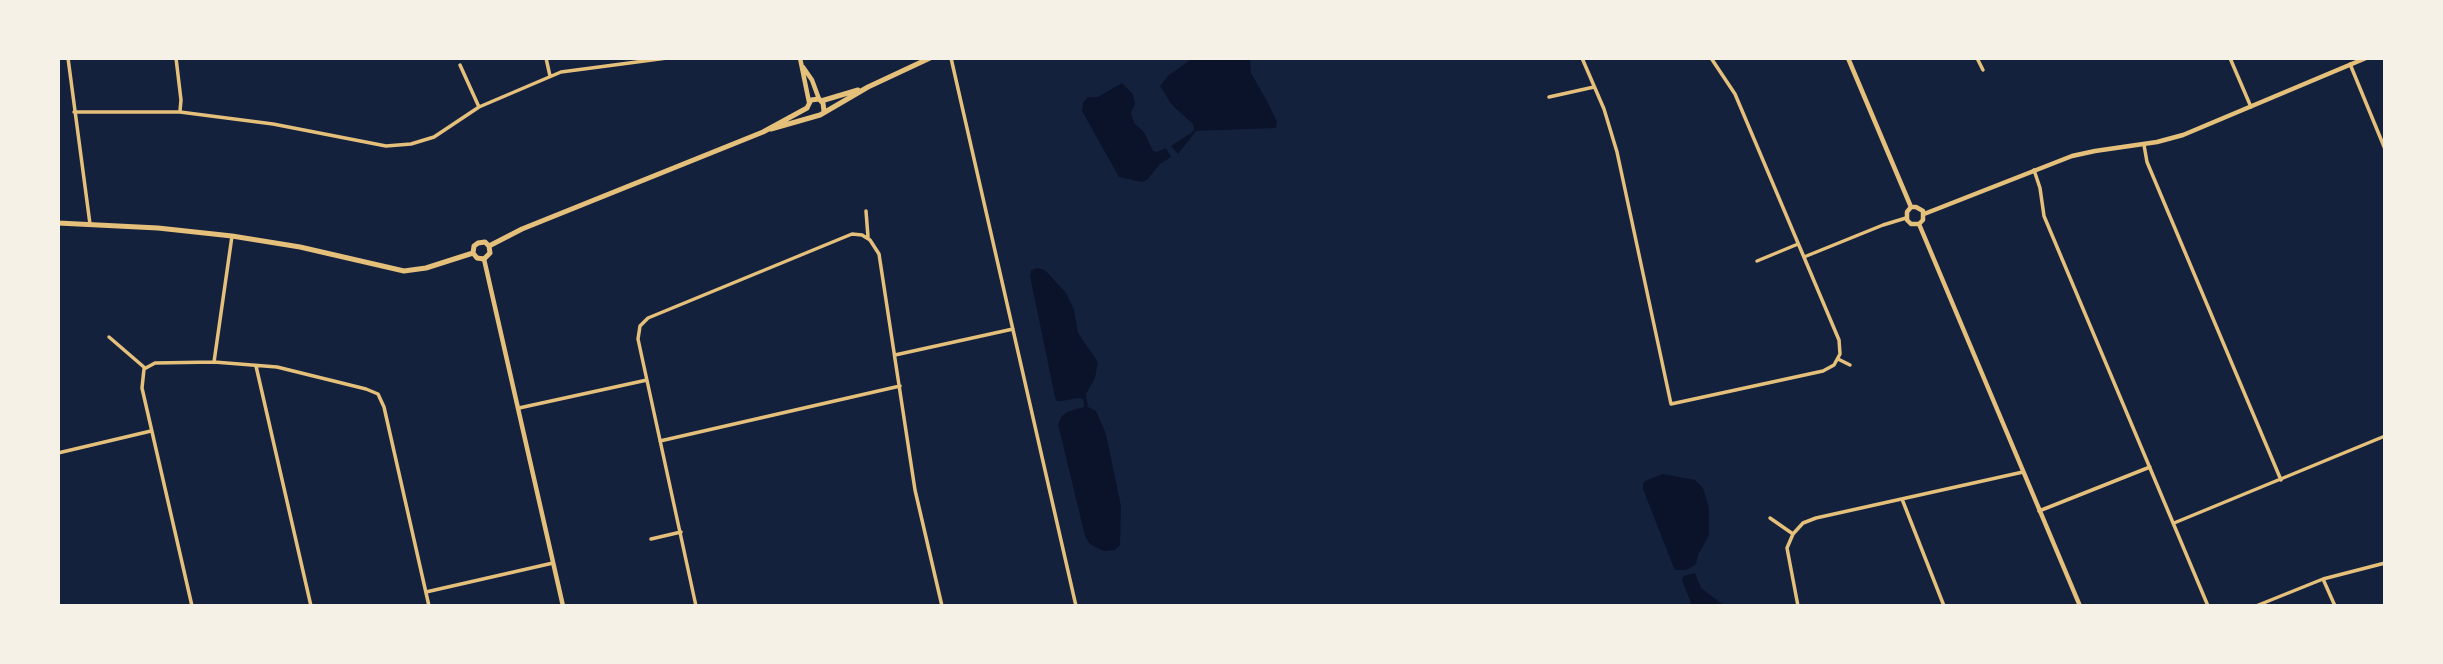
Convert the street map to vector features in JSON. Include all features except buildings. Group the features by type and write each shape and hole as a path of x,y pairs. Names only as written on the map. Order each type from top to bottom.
{"main road":[{"path":"489,246 522,229 763,132 820,115 868,87 930,58"},
{"path":"763,132 808,105 868,87"},
{"path":"820,100 824,111"},
{"path":"808,105 809,113 814,116"},
{"path":"58,223 232,236 275,242 404,271 426,268 472,253"},
{"path":"485,242 489,246 490,253 484,259 477,258 472,253 478,243 485,242"}],"street":[{"path":"68,58 90,224"},
{"path":"176,58 180,112"},
{"path":"546,58 550,76"},
{"path":"75,112 180,112 285,126 386,146 411,144 434,138 479,107 550,76 569,70 667,58"},
{"path":"800,58 820,100"},
{"path":"951,58 1076,606"},
{"path":"1582,58 1604,109 1617,152 1671,404 1823,371 1838,359 1840,349 1839,340 1734,94 1711,58"},
{"path":"1848,58 1911,208"},
{"path":"1977,58 1983,70"},
{"path":"2230,58 2251,107"},
{"path":"1924,214 2084,153 2144,145 2183,135 2366,58"},
{"path":"2350,64 2385,149"},
{"path":"460,65 479,107"},
{"path":"803,66 808,105"},
{"path":"1549,97 1594,87"},
{"path":"2144,145 2147,162 2281,480"},
{"path":"2034,170 2044,216 2208,606"},
{"path":"1911,208 1919,208 1924,214 1919,224 1911,224 1906,218 1911,208"},
{"path":"866,211 868,239"},
{"path":"1804,257 1906,218"},
{"path":"1919,224 2080,606"},
{"path":"696,606 646,380 638,339 640,326 648,318 846,236 857,234 868,239 879,254 916,495 942,606"},
{"path":"214,362 232,236"},
{"path":"1757,261 1798,244"},
{"path":"484,259 563,606"},
{"path":"633,323 640,326"},
{"path":"895,355 1013,329"},
{"path":"109,337 145,368"},
{"path":"1838,359 1850,365"},
{"path":"145,368 163,362 214,362 277,367 378,394 384,407 429,606"},
{"path":"256,365 311,606"},
{"path":"145,368 142,382 151,431 192,606"},
{"path":"519,408 646,380"},
{"path":"660,441 900,386"},
{"path":"378,394 384,389"},
{"path":"58,453 151,431"},
{"path":"2174,523 2385,436"},
{"path":"2039,511 2150,467"},
{"path":"1798,606 1787,554 1793,534 1803,523 2023,472"},
{"path":"1902,499 1944,606"},
{"path":"1770,519 1793,534"},
{"path":"651,539 681,532"},
{"path":"426,592 553,563"},
{"path":"2256,606 2323,579 2385,563"},
{"path":"2323,579 2334,606"}],"water":[{"path":"1193,58 1250,58 1251,73 1277,122 1276,128 1196,131 1178,154 1171,146 1194,130 1193,124 1172,105 1160,86 1169,75"},
{"path":"1122,83 1133,94 1135,104 1131,113 1134,123 1144,132 1153,151 1166,148 1171,157 1142,182 1119,177 1082,111 1083,103 1088,97 1098,97"},
{"path":"1031,270 1045,270 1066,293 1074,310 1078,333 1098,362 1095,378 1086,394 1088,407 1096,411 1106,434 1121,506 1120,545 1115,550 1104,551 1095,547 1085,536 1058,424 1067,412 1084,407 1083,399 1057,401 1055,397 1030,276"},
{"path":"1663,474 1695,480 1703,488 1709,508 1709,535 1696,564 1687,570 1675,570 1643,489 1643,483 1647,480"},
{"path":"1695,573 1701,588 1725,606 1692,606 1682,580 1683,576"}]}
